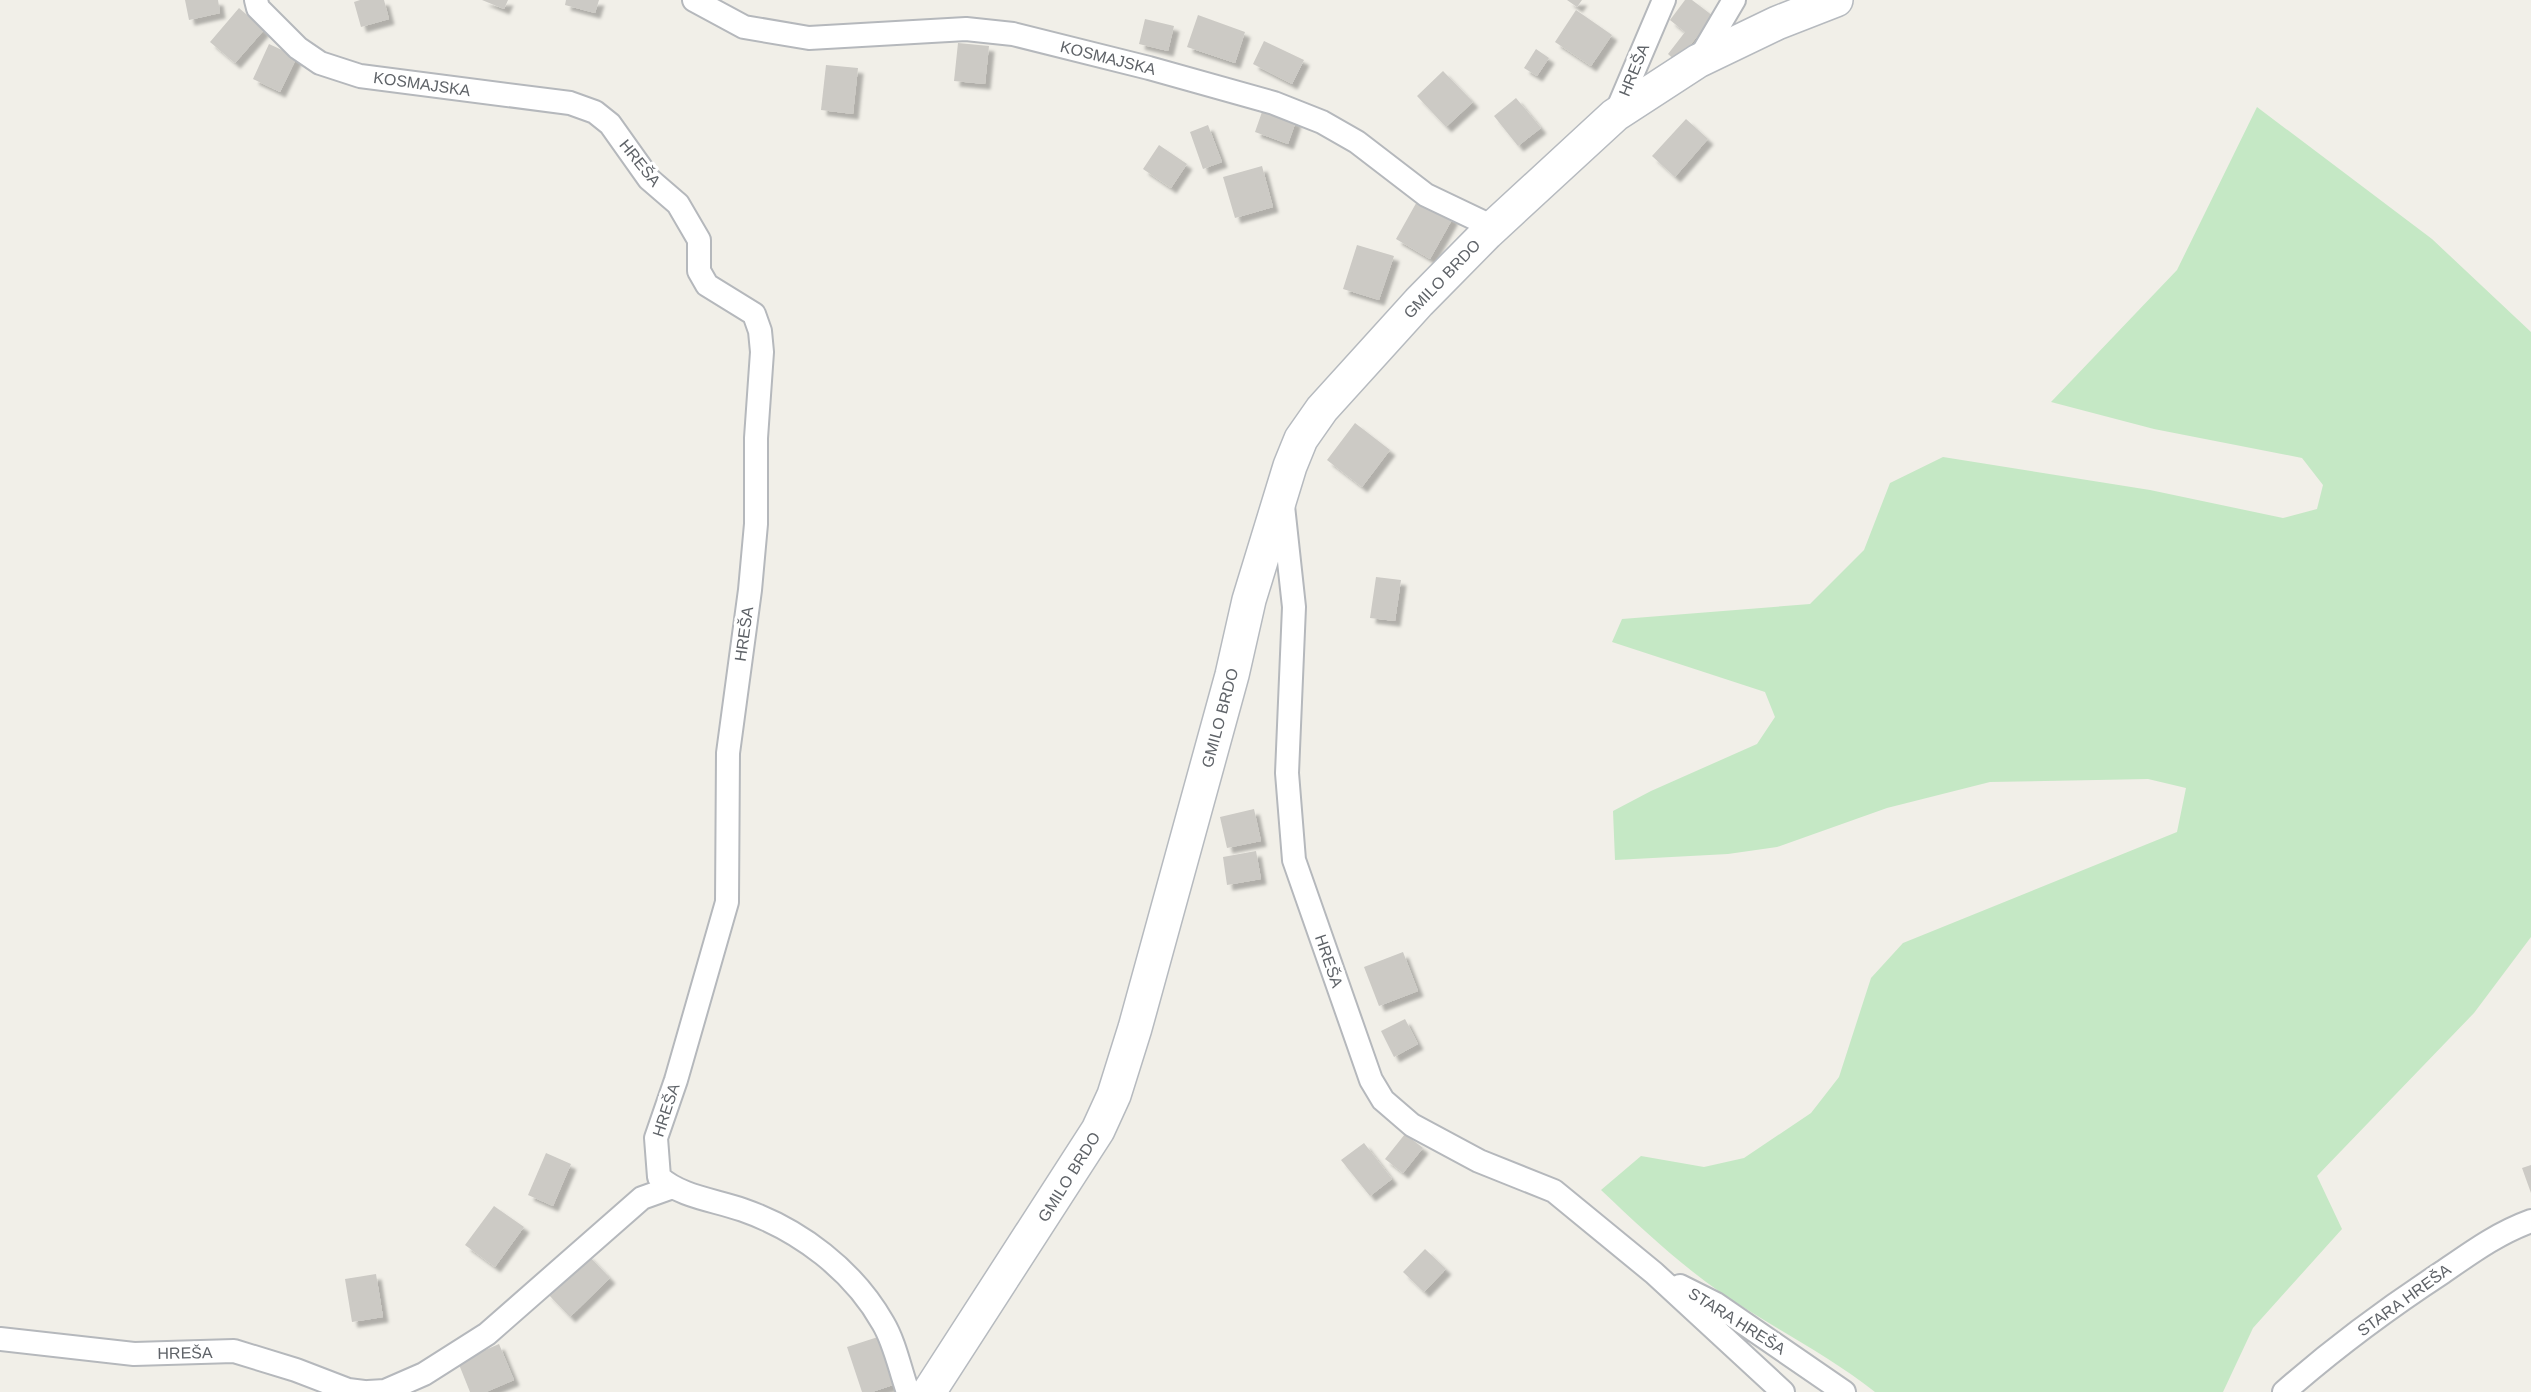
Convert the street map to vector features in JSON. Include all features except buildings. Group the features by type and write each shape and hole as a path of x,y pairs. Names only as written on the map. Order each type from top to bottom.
{"main road":[{"name":"HREŠA","path":"1615,115 1698,60 1777,23 1836,0"},
{"name":"GMILO BRDO","path":"929,1392 1092,1141 1114,1095 1135,1028 1222,710 1249,600 1301,440 1322,409 1419,302 1493,227 1615,115"}],"street":[{"name":"KOSMAJSKA","path":"256,0 258,8 275,28 320,63 360,76 570,103 596,112 610,124"},
{"name":"KOSMAJSKA","path":"694,0 744,27 809,38 966,29 1013,34 1263,100 1322,122 1357,142 1426,195 1493,227"},
{"name":"HREŠA","path":"1615,115 1664,0"},
{"name":"HREŠA","path":"1698,60 1734,0"},
{"name":"HREŠA","path":"0,1339 134,1354 234,1351 296,1370 348,1390 386,1391 424,1374 487,1334 642,1198 670,1188 658,1177 656,1138 676,1080 727,902 728,753 752,568 762,352 760,331 754,314 707,285 699,271 699,240 691,223 678,204 650,179 634,160 610,124"},
{"name":"HREŠA","path":"1282,494 1294,607 1287,772 1294,860 1371,1080 1383,1100 1412,1125 1479,1161 1554,1191 1654,1273"},
{"path":"670,1188 754,1215 793,1233 832,1261 862,1292 884,1324 908,1392"},
{"name":"STARA HREŠA","path":"2284,1392 2314,1366 2412,1292 2502,1232 2531,1221"},
{"name":"STARA HREŠA","path":"1654,1273 1783,1392"},
{"name":"STARA HREŠA","path":"1654,1273 1716,1304 1844,1392"}],"green space":[{"path":"2257,107 2432,239 2531,332 2531,937 2474,1013 2317,1176 2342,1229 2253,1328 2223,1392 1875,1392 1838,1365 1720,1292 1659,1243 1601,1190 1641,1156 1704,1167 1744,1158 1811,1113 1839,1077 1871,978 1903,943 2177,832 2186,788 2148,779 1990,782 1887,808 1777,847 1728,854 1615,860 1613,811 1651,791 1757,744 1775,717 1765,692 1612,642 1622,619 1810,604 1864,550 1890,483 1943,457 2150,490 2283,518 2317,509 2323,485 2302,458 2154,429 2051,402 2177,270"}]}
